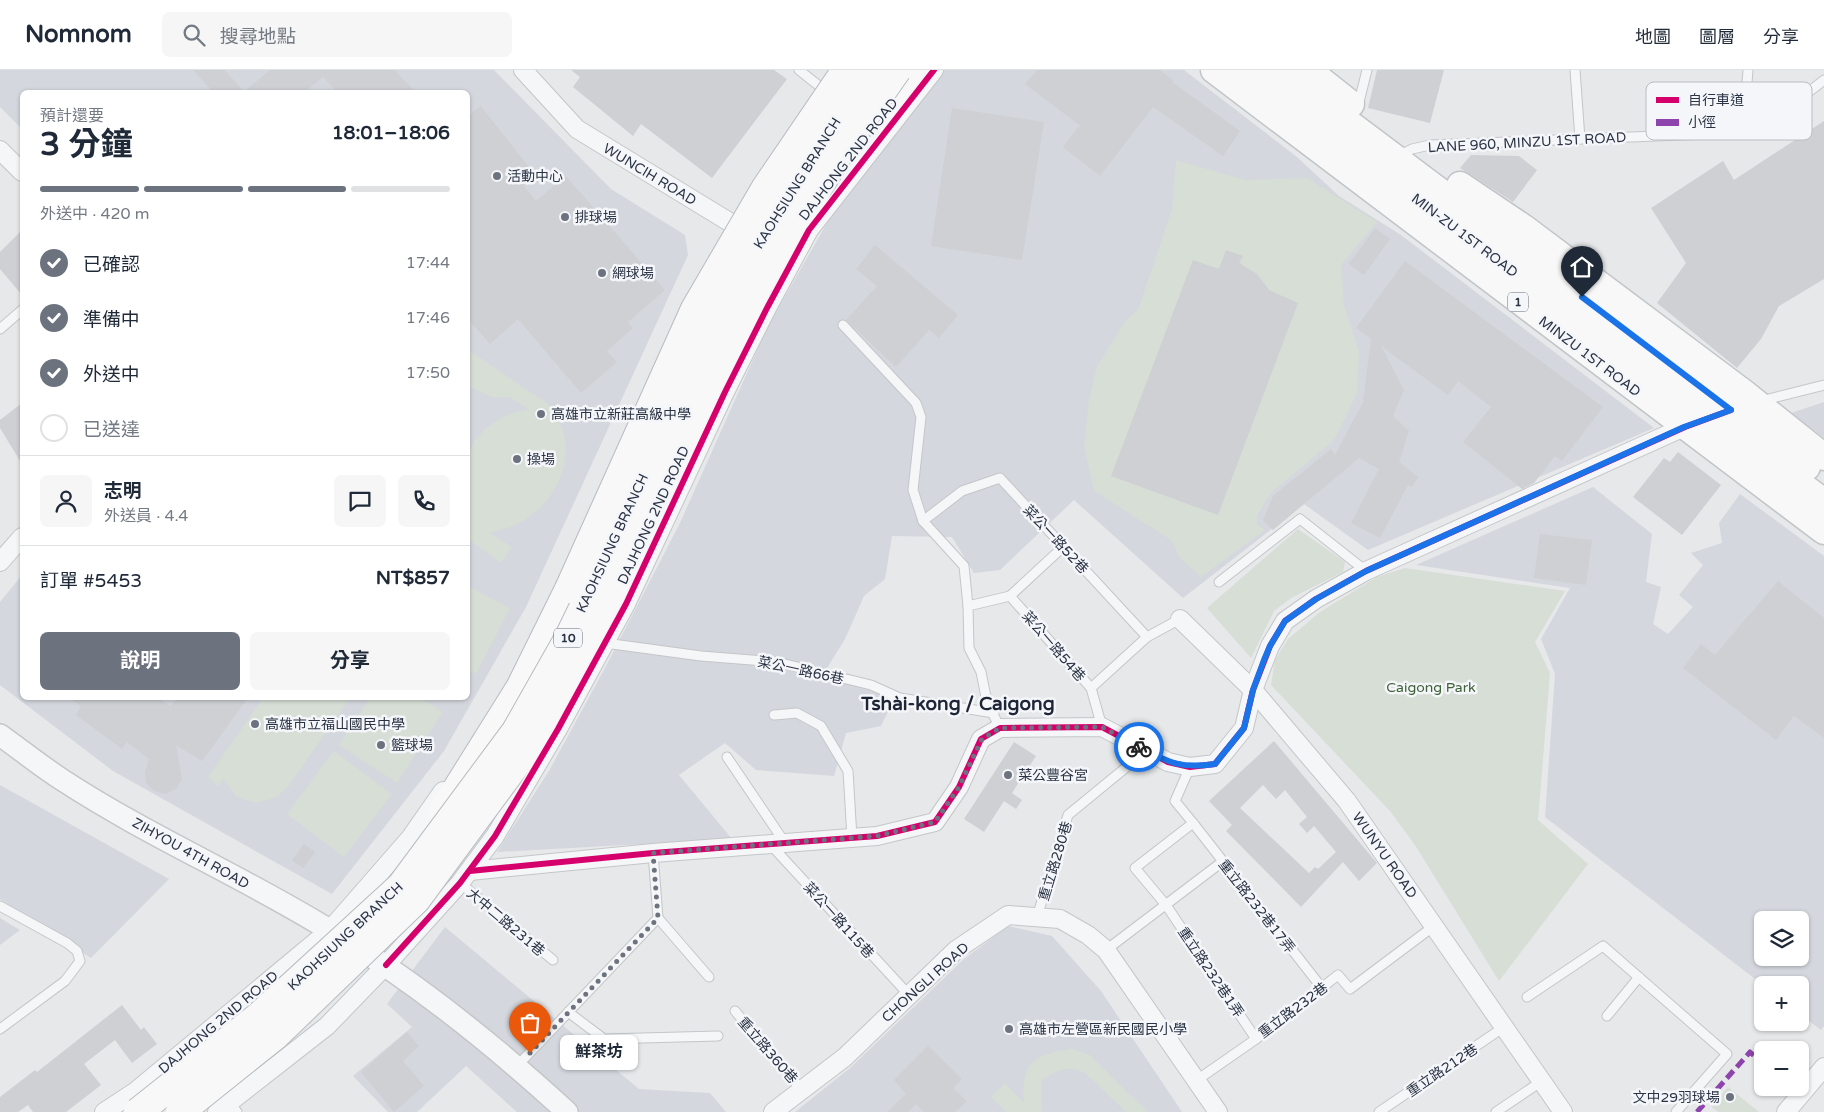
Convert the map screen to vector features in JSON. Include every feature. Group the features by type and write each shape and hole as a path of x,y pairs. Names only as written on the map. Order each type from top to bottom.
{"highway":[{"path":"413,860 520,688 569,589 695,309 765,189 845,70"},
{"name":"KAOHSIUNG BRANCH","path":"138,1112 258,1017 401,886 516,731 566,641 618,536 675,404 746,266 820,142 872,70"},
{"name":"KAOHSIUNG BRANCH","path":"180,1112 276,1035 416,900 531,744 589,644 640,540 697,410 763,278 842,149 897,70"},
{"path":"842,149 883,110 917,70"},
{"path":"219,1108 280,1044 411,923 476,840 531,744"}],"main road":[{"name":"MINZU 1ST ROAD","path":"1214,70 1684,427 1820,514"},
{"name":"MIN-ZU 1ST ROAD","path":"1246,70 1737,408"},
{"name":"MINZU 1ST ROAD","path":"1278,70 1403,154 1633,322 1824,480"},
{"name":"MINZU 1ST ROAD","path":"1308,70 1357,109 1403,154"},
{"name":"MINZU 1ST ROAD","path":"1737,408 1820,514"},
{"name":"MINZU 1ST ROAD","path":"1737,408 1824,457"}],"street":[{"name":"WUNCIH ROAD","path":"522,70 577,129 793,260"},
{"name":"DAJHONG 2ND ROAD","path":"330,930 411,837 490,723 560,592 621,442 661,354 734,224 785,156 845,70"},
{"name":"DAJHONG 2ND ROAD","path":"219,1108 327,1026 386,965 465,877 495,836 548,746 626,604 729,383 809,230 934,70"},
{"name":"DAJHONG 2ND ROAD","path":"104,1112 136,1091 330,930 380,898 413,860 472,781 519,699 658,411 749,234 785,156"},
{"path":"3,158 20,171"},
{"path":"465,877 653,853 877,836 935,822 959,787 982,739 997,720 1102,727 1168,762 1190,767 1215,764 1244,728 1253,690 1270,646 1285,621 1316,599 1366,571 1684,427 1737,408"},
{"path":"1,557 20,539"},
{"name":"WUNYU ROAD","path":"1180,619 1253,690 1347,801 1563,1112"},
{"name":"ZIHYOU 4TH ROAD","path":"0,735 64,781 330,930 386,965 517,1066 567,1112"},
{"name":"CHONGLI ROAD","path":"773,1112 845,1057 956,950 1008,915 1060,918 1088,935 1106,950 1218,1112"},
{"path":"1786,1112 1824,1067"}],"lane":[{"path":"799,70 828,93"},
{"path":"1357,109 1367,70"},
{"path":"1575,70 1580,139"},
{"name":"LANE 960, MINZU 1ST ROAD","path":"1812,89 1824,80"},
{"name":"LANE 960, MINZU 1ST ROAD","path":"1403,154 1430,145 1646,136"},
{"path":"0,330 20,312"},
{"path":"843,325 916,403 921,416 913,490 923,521 964,566 968,606 969,648 981,672 987,702 997,720"},
{"path":"1737,408 1824,385"},
{"name":"菜公一路52巷","path":"923,521 962,491 1000,478 1147,637"},
{"path":"1219,582 1300,519 1366,571"},
{"path":"968,606 1010,596 1063,547"},
{"name":"菜公一路54巷","path":"1010,596 1091,688 1102,727"},
{"path":"1091,688 1147,637 1180,619"},
{"name":"菜公一路66巷","path":"605,643 701,656 777,662 871,685 900,698 997,720"},
{"path":"774,715 797,714 821,726 848,771 852,838"},
{"name":"重立路280巷","path":"1037,917 1068,816 1146,751"},
{"name":"菜公一路115巷","path":"727,757 778,843 909,995"},
{"name":"重立路232巷17弄","path":"1190,767 1175,801 1322,988"},
{"name":"重立路232巷1弄","path":"1193,823 1135,868 1166,905 1256,1039"},
{"path":"653,853 658,918 709,977"},
{"path":"1106,950 1222,862"},
{"name":"大中二路231巷","path":"465,877 552,960"},
{"path":"0,906 67,944 76,951 80,961 65,981 0,1029"},
{"path":"517,1066 658,918"},
{"name":"重立路232巷","path":"1197,1080 1256,1039 1338,975 1350,989 1434,926"},
{"path":"1527,997 1603,946 1727,1054 1676,1112"},
{"path":"1607,1016 1640,977"},
{"name":"重立路360巷","path":"734,1011 802,1090"},
{"path":"568,1012 604,1039 718,1036"},
{"name":"重立路212巷","path":"1379,1112 1504,1027"},
{"path":"1496,1112 1542,1081"}],"shaded area":[{"name":"高雄市立新莊高級中學","path":"0,70 494,70 611,189 685,235 688,255 526,607 444,751 332,894 113,771 0,685 0,602 20,577 20,700 470,700 470,90 20,90 20,127 0,107"},
{"path":"940,70 1184,70 1297,157 1339,196 1401,235 1654,428 1368,550 1304,504 1183,598 1074,500 1000,570 974,573 952,537 892,536 885,579 864,596 845,639 822,676 875,689 894,699 881,726 846,733 834,776 756,770 725,743 679,775 732,839 497,852 549,771 680,523 768,326 835,209"},
{"path":"1824,402 1824,438 1791,413"},
{"path":"1593,487 1652,534 1646,582 1661,587 1653,624 1668,634 1693,607 1679,595 1703,565 1691,553 1722,543 1719,523 1740,494 1824,556 1824,1026 1821,1030 1809,1021 1809,976 1754,976 1754,978 1545,817 1555,674 1541,639 1570,588 1416,565"},
{"path":"0,785 169,879 91,958 0,899"},
{"path":"0,918 20,930 0,945"},
{"name":"高雄市左營區新民國民小學","path":"1008,926 1052,936 1101,991 1182,1112 795,1112 850,1068 964,959"},
{"path":"445,927 639,1089 710,1093 726,1112 517,1112 466,1066 417,1112 388,1112 353,1076 412,1027 387,1004"}],"green space":[{"path":"1176,160 1245,180 1307,178 1377,222 1341,265 1344,305 1359,351 1357,393 1335,439 1271,493 1258,514 1257,524 1265,530 1201,577 1179,557 1171,540 1094,491 1084,446 1089,400 1097,366 1126,320 1138,310 1172,209"},
{"name":"操場","path":"470,351 548,404 558,418 564,434 566,450 564,466 559,481 551,495 522,522 490,533 512,547 501,563 470,540 470,451 476,440 491,424 511,414 529,410 510,397 492,397 470,387"},
{"path":"1298,529 1345,562 1343,572 1291,598 1274,611 1251,658 1207,608"},
{"name":"Caigong Park","path":"1405,568 1565,591 1535,642 1550,673 1538,820 1588,864 1499,981 1415,845 1390,811 1271,685 1275,660 1288,639 1320,612 1377,577"},
{"path":"470,587 510,608 476,674 470,671"},
{"path":"262,700 349,700 287,788 276,797 257,803 248,801 235,795 224,779 218,786 208,777"},
{"name":"籃球場","path":"369,700 423,700 443,712 397,783 339,745"},
{"path":"334,751 392,794 344,857 287,814"},
{"path":"1072,1049 1090,1055 1148,1112 1126,1112 1085,1073 1073,1069 1051,1074 1041,1082 1042,1112 1006,1112 991,1097 1005,1083 1024,1103 1024,1078 1032,1063 1048,1054"},
{"name":"文中29羽球場","path":"1728,1087 1759,1112 1718,1112 1712,1107"}],"building":[{"path":"193,70 225,70 242,90 211,90"},
{"path":"270,70 395,70 413,90 335,90 323,77 307,90 246,90"},
{"path":"571,70 774,70 787,79 712,178 641,124 633,136 573,87 580,77"},
{"path":"1037,70 1160,70 1173,80 1172,82 1240,131 1223,156 1153,107 1100,176 1063,147 1078,127 1082,127 1025,84"},
{"path":"1377,70 1444,70 1430,123 1368,108"},
{"path":"481,106 532,171 520,181 536,201 566,176 665,290 628,322 633,328 607,351 617,362 581,393 518,319 490,344 470,321 470,114"},
{"path":"952,108 1044,122 1022,260 931,246"},
{"path":"1824,121 1824,279 1779,306 1761,339 1737,368 1657,303 1686,263 1651,208 1723,161 1734,180 1795,140 1812,140 1812,129"},
{"path":"1471,155 1519,156 1537,170 1513,202 1460,168"},
{"path":"1375,228 1390,239 1364,275 1349,264"},
{"path":"20,232 20,293 0,269 0,252"},
{"path":"875,245 958,315 939,338 929,330 896,367 846,320 877,286 856,269"},
{"path":"1226,250 1243,256 1239,263 1257,274 1269,290 1298,303 1218,515 1111,476 1193,260 1219,269"},
{"path":"1405,261 1603,407 1562,461 1555,456 1534,483 1522,489 1463,442 1491,407 1458,381 1448,395 1381,346 1404,390 1393,416 1409,431 1399,462 1418,477 1412,487 1408,485 1380,538 1351,523 1379,469 1359,458 1273,530 1263,520 1273,496 1331,449 1335,455 1363,402 1371,339 1356,328"},
{"path":"20,405 20,461 0,428 0,420"},
{"path":"1678,452 1721,485 1682,535 1633,497 1664,458 1670,462"},
{"path":"1540,534 1592,540 1586,585 1534,578"},
{"path":"1778,581 1824,618 1824,738 1794,716 1776,740 1683,668 1701,644 1715,655"},
{"path":"72,700 161,700 171,706 176,700 247,700 202,761 176,745 182,779 176,789 165,794 154,791 146,783 145,772 149,759 127,742 122,749 76,715 81,706"},
{"path":"1274,741 1377,863 1359,881 1343,862 1301,907 1226,831 1232,825 1209,801","holes":["1263,785 1276,799 1285,790 1307,817 1299,824 1307,833 1314,826 1336,852 1318,869 1315,867 1309,873 1240,808"]},
{"name":"菜公豐谷宮","path":"1014,742 1036,756 1012,793 1022,800 1016,809 1004,801 984,832 964,819"},
{"path":"304,844 315,852 303,868 292,860"},
{"path":"122,1005 141,1030 144,1027 157,1044 132,1063 115,1040 84,1064 101,1085 66,1112 33,1112 28,1105 18,1112 0,1112 0,1097 35,1070 37,1072"},
{"path":"407,1032 419,1046 403,1061 424,1086 394,1112 361,1072"},
{"path":"928,1046 962,1079 953,1088 967,1101 955,1112 924,1112 916,1104 908,1112 887,1112 906,1094 894,1080"}],"marked path":[{"path":"1697,1112 1750,1052 1754,1056"}],"cycle path":[{"path":"386,965 460,883 495,836 558,729 626,604 725,392 809,230 934,70"},
{"path":"470,871 653,853 877,836 935,822 959,787 981,739 1000,728 1102,727 1168,762 1190,767 1215,764 1244,728 1253,690 1270,646 1285,621 1316,599 1366,571 1685,427 1731,410"}],"way so far":[{"path":"530,1053 658,918 653,853 877,836 935,822 959,787 982,739 1000,728 1102,727 1139,747"}],"place":[{"name":"活動中心","path":"497,176"},
{"name":"排球場","path":"565,217"},
{"name":"網球場","path":"602,273"},
{"name":"高雄市立新莊高級中學","path":"541,414"},
{"name":"操場","path":"517,459"},
{"name":"高雄市立福山國民中學","path":"255,724"},
{"name":"籃球場","path":"381,745"},
{"name":"菜公豐谷宮","path":"1008,775"},
{"name":"高雄市左營區新民國民小學","path":"1009,1029"},
{"name":"鮮茶坊","path":"530,1053"},
{"name":"文中29羽球場","path":"1730,1097"}],"district":[{"name":"Tshài-kong / Caigong","path":"958,703"}],"route":[{"path":"1139,747 1168,762 1190,767 1215,764 1244,728 1253,690 1270,646 1285,621 1316,599 1366,571 1684,427 1710,416 1731,410 1582,297"}]}
